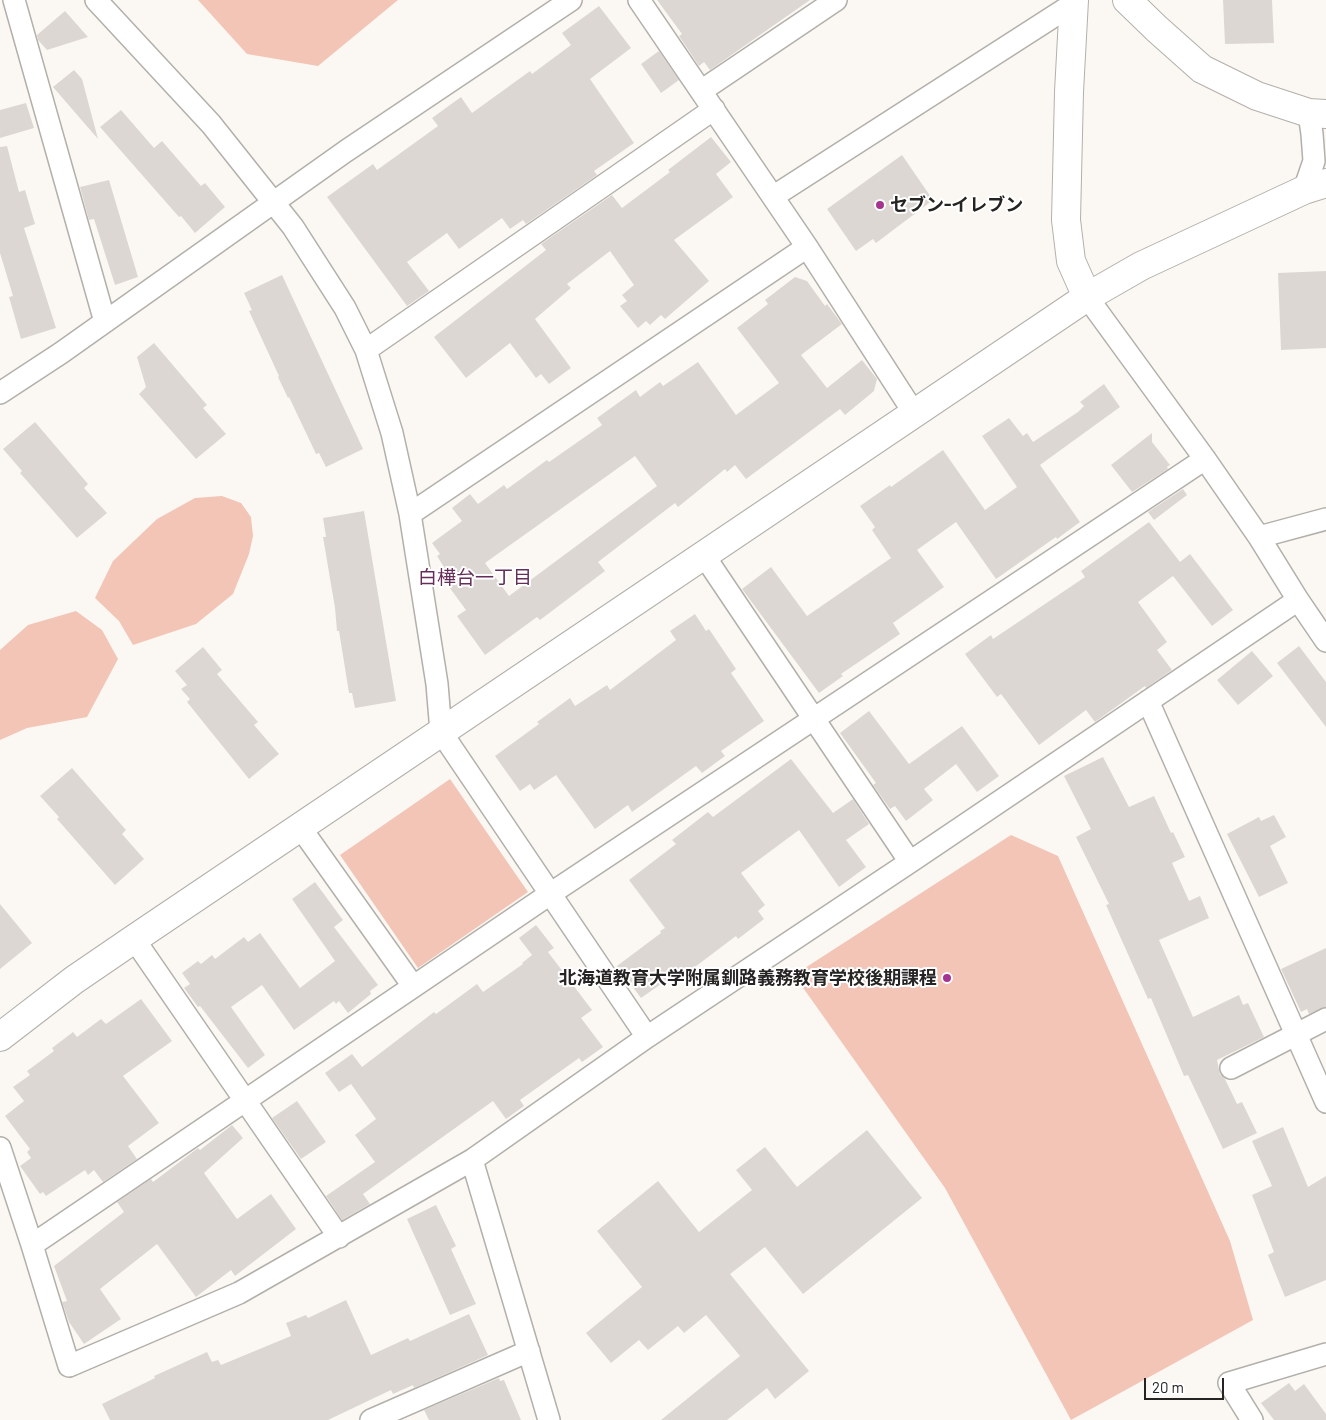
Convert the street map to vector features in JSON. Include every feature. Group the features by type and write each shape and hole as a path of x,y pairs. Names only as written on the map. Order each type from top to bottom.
{"street":[{"path":"14,0 105,322"},
{"path":"96,0 211,124 293,227 345,308 366,350 392,433 410,514 437,684 441,732 647,1037"},
{"path":"0,393 105,322 273,202 572,0"},
{"path":"638,0 774,196 914,413"},
{"path":"701,91 836,0"},
{"path":"0,1036 74,980 134,939 1087,297 1141,266 1315,187 1312,134 1317,113 1257,96 1202,69 1128,0"},
{"path":"774,196 1073,2"},
{"path":"1073,2 1066,220 1071,261 1087,297 1205,459 1259,537 1298,600 1326,640"},
{"path":"366,350 714,109"},
{"path":"410,514 807,247"},
{"path":"32,1245 550,894 1205,459"},
{"path":"1259,537 1326,519"},
{"path":"703,554 910,862"},
{"path":"0,1148 69,1366 239,1293 472,1160 647,1037 1298,600"},
{"path":"1148,701 1326,1102"},
{"path":"300,827 413,986"},
{"path":"134,939 339,1237"},
{"path":"1230,1068 1326,1019"},
{"path":"472,1160 549,1420"},
{"path":"371,1420 529,1351"},
{"path":"1252,1420 1229,1383 1326,1354"}],"shaded area":[{"path":"198,0 398,0 318,66 247,54"},
{"path":"222,496 241,503 251,517 253,536 249,554 233,594 196,624 133,645 119,621 95,598 113,561 157,519 195,498"},
{"path":"76,611 102,630 118,659 87,717 27,728 0,740 0,650 28,625"},
{"path":"450,779 528,892 418,968 340,855"},
{"path":"1011,835 1058,856 1230,1241 1253,1320 1071,1420 945,1188 794,975"}],"building":[{"path":"657,0 810,0 710,70 704,62 699,66 679,36 682,34"},
{"path":"1223,0 1272,0 1274,43 1225,44"},
{"path":"599,6 631,48 590,79 634,143 594,171 597,175 526,224 523,220 510,229 502,218 459,249 447,233 407,262 429,291 407,306 327,197 373,164 377,170 438,126 432,118 461,97 472,113 530,71 532,74 571,45 562,33"},
{"path":"65,11 88,37 47,50 38,40 37,35"},
{"path":"659,51 679,80 661,93 641,64"},
{"path":"74,70 82,79 98,139 53,87"},
{"path":"26,103 34,128 0,138 0,110"},
{"path":"121,110 154,148 162,141 201,186 205,183 225,207 195,233 100,127"},
{"path":"711,137 731,162 716,174 733,197 674,240 709,281 665,319 661,315 650,325 646,321 638,328 620,306 627,301 622,295 634,285 610,251 567,284 571,288 535,319 571,368 549,384 541,374 536,378 510,343 466,378 434,337 546,250 541,244 612,195 622,208 670,172 668,170"},
{"path":"7,146 19,192 25,190 35,224 24,228 56,328 21,339 9,297 13,296 0,253 0,147"},
{"name":"セブン-イレブン","path":"902,155 933,200 876,243 873,239 856,251 827,209"},
{"path":"109,180 138,277 115,285 94,219 89,220 80,187"},
{"path":"1326,271 1326,348 1281,350 1278,273"},
{"path":"282,275 363,449 326,467 319,453 316,454 278,377 249,311 252,310 244,293"},
{"path":"795,277 807,281 825,306 827,304 842,324 801,355 827,388 862,360 877,379 874,391 845,415 840,409 746,479 735,465 727,472 725,469 678,507 675,503 598,562 605,571 540,620 537,617 485,655 457,616 466,610 438,572 444,567 437,556 440,554 432,543 462,521 452,508 470,494 478,504 504,485 507,489 547,460 549,462 602,425 597,418 636,390 640,397 660,382 663,386 698,362 736,415 779,383 737,328 768,304 765,300","holes":["635,456 657,486 509,596 485,563"]},
{"path":"154,343 207,405 203,408 226,434 196,459 139,394 146,387 137,357"},
{"path":"1104,384 1120,407 1040,465 1080,522 996,579 956,522 917,550 944,587 893,623 900,634 841,674 843,676 819,693 742,589 771,567 807,616 891,558 872,530 875,527 860,506 890,485 891,487 943,450 985,510 1017,487 982,436 1009,418 1023,436 1027,433 1033,442 1078,412 1084,406 1080,402"},
{"path":"35,422 88,484 84,488 107,513 77,538 20,473 22,471 3,449"},
{"path":"1152,433 1152,442 1170,465 1167,467 1168,469 1132,492 1111,465"},
{"path":"1183,489 1187,495 1154,520 1148,512"},
{"path":"364,511 396,701 355,708 352,693 349,693 339,631 337,631 323,537 326,537 323,518"},
{"path":"1149,522 1180,562 1190,554 1233,610 1212,626 1173,576 1138,602 1167,642 1157,650 1172,670 1146,688 1145,686 1095,722 1086,710 1039,745 1001,694 997,697 965,654 991,635 993,639 1085,577 1081,571"},
{"path":"695,614 706,631 709,629 736,669 731,673 764,721 721,751 725,756 702,773 696,766 632,812 628,805 595,829 556,775 534,790 530,784 520,791 495,756 539,724 537,722 570,698 575,706 607,685 610,690 676,640 670,631"},
{"path":"1299,646 1326,682 1326,727 1277,663"},
{"path":"203,647 222,670 217,674 258,722 254,725 279,754 249,779 187,702 190,699 181,689 187,685 175,671"},
{"path":"1252,651 1273,676 1238,705 1217,680"},
{"path":"869,711 909,764 962,726 999,776 977,792 956,764 924,789 933,800 906,821 895,806 890,809 873,785 876,783 840,733"},
{"path":"1103,757 1129,807 1154,796 1171,833 1173,832 1185,857 1172,863 1189,901 1200,896 1209,918 1159,940 1193,1017 1239,995 1243,1005 1248,1003 1264,1037 1217,1060 1220,1074 1225,1079 1237,1104 1242,1102 1257,1133 1223,1149 1188,1075 1184,1076 1151,998 1148,999 1106,905 1109,904 1076,837 1091,829 1064,776"},
{"path":"791,759 833,813 853,799 869,824 846,840 866,867 839,887 799,830 741,873 765,905 758,911 764,919 738,939 736,936 675,982 671,977 641,998 617,966 665,928 629,880 676,844 672,840 708,812 713,817"},
{"path":"72,768 126,830 122,834 144,859 115,885 57,819 59,817 40,796"},
{"path":"1274,815 1286,837 1270,846 1288,883 1259,897 1227,834 1259,817 1261,821"},
{"path":"315,882 343,920 334,927 378,985 370,991 371,994 348,1013 339,1001 336,1004 334,1001 294,1030 262,985 231,1007 265,1055 248,1068 184,988 190,984 182,973 198,961 201,964 212,955 215,959 244,937 248,942 260,933 300,988 335,961 292,899"},
{"path":"0,904 32,943 0,969"},
{"path":"536,925 554,948 548,952 592,1010 581,1018 603,1047 582,1062 579,1058 520,1100 524,1106 506,1119 493,1101 363,1194 370,1204 342,1220 326,1196 375,1162 355,1135 376,1119 351,1084 339,1092 325,1073 352,1054 362,1067 434,1012 436,1014 477,984 483,992 523,964 532,955 519,938"},
{"path":"1326,948 1326,1007 1309,1014 1307,1009 1301,1012 1281,969"},
{"path":"141,999 172,1041 123,1076 159,1123 128,1146 137,1159 103,1182 94,1170 88,1175 85,1170 46,1196 43,1192 40,1194 20,1166 31,1158 27,1152 30,1149 5,1116 24,1101 13,1087 30,1075 27,1071 54,1051 52,1048 73,1032 77,1037 101,1019 106,1024"},
{"path":"297,1101 326,1142 301,1159 272,1118"},
{"path":"232,1125 243,1138 204,1173 237,1219 271,1194 296,1229 235,1276 231,1270 196,1297 157,1244 100,1289 121,1319 84,1344 69,1322 62,1302 67,1301 54,1266 124,1212 117,1202 151,1179 153,1182 198,1148 200,1150"},
{"path":"1283,1127 1308,1187 1326,1176 1326,1280 1285,1297 1268,1255 1274,1252 1252,1195 1272,1186 1252,1141"},
{"path":"867,1130 922,1198 803,1294 765,1247 730,1274 809,1371 775,1399 767,1388 727,1420 661,1420 740,1356 706,1315 684,1333 678,1326 648,1350 639,1340 611,1363 586,1333 642,1287 597,1231 658,1181 699,1232 752,1190 736,1170 765,1147 797,1187"},
{"path":"436,1205 456,1246 451,1249 476,1304 450,1315 407,1219"},
{"path":"346,1300 371,1355 408,1338 410,1341 469,1314 488,1355 414,1388 413,1385 393,1394 391,1390 328,1420 110,1420 102,1404 155,1378 154,1376 207,1352 212,1362 218,1360 221,1365 291,1336 286,1323 306,1315 308,1318"},
{"path":"499,1378 500,1381 504,1380 521,1420 429,1420 424,1410"},
{"path":"1289,1383 1295,1391 1304,1384 1326,1414 1326,1420 1274,1420 1261,1403"}],"place":[{"name":"セブン-イレブン","path":"880,205"},
{"name":"北海道教育大学附属釧路義務教育学校後期課程","path":"947,978"}],"district":[{"name":"白樺台一丁目","path":"475,578"}]}
